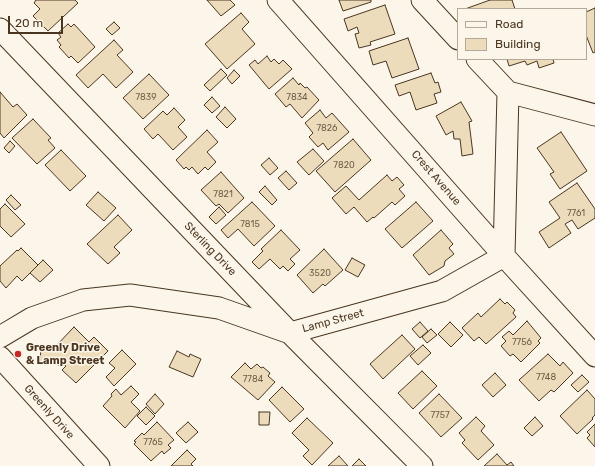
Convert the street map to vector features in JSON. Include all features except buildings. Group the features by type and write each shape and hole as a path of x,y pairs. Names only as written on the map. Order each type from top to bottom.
{"street":[{"name":"Crest Avenue","path":"278,0 504,256 595,356"},
{"path":"422,0 457,38"},
{"name":"Sterling Drive","path":"0,29 290,333 422,466"},
{"path":"478,60 508,92 595,115"},
{"path":"504,256 508,92"},
{"name":"Lamp Street","path":"0,337 32,318 83,300 130,295 219,308 290,333 442,291 504,256"},
{"name":"Greenly Drive","path":"0,357 99,466"}],"place":[{"name":"Greenly Drive & Lamp Street","path":"18,354"}]}
